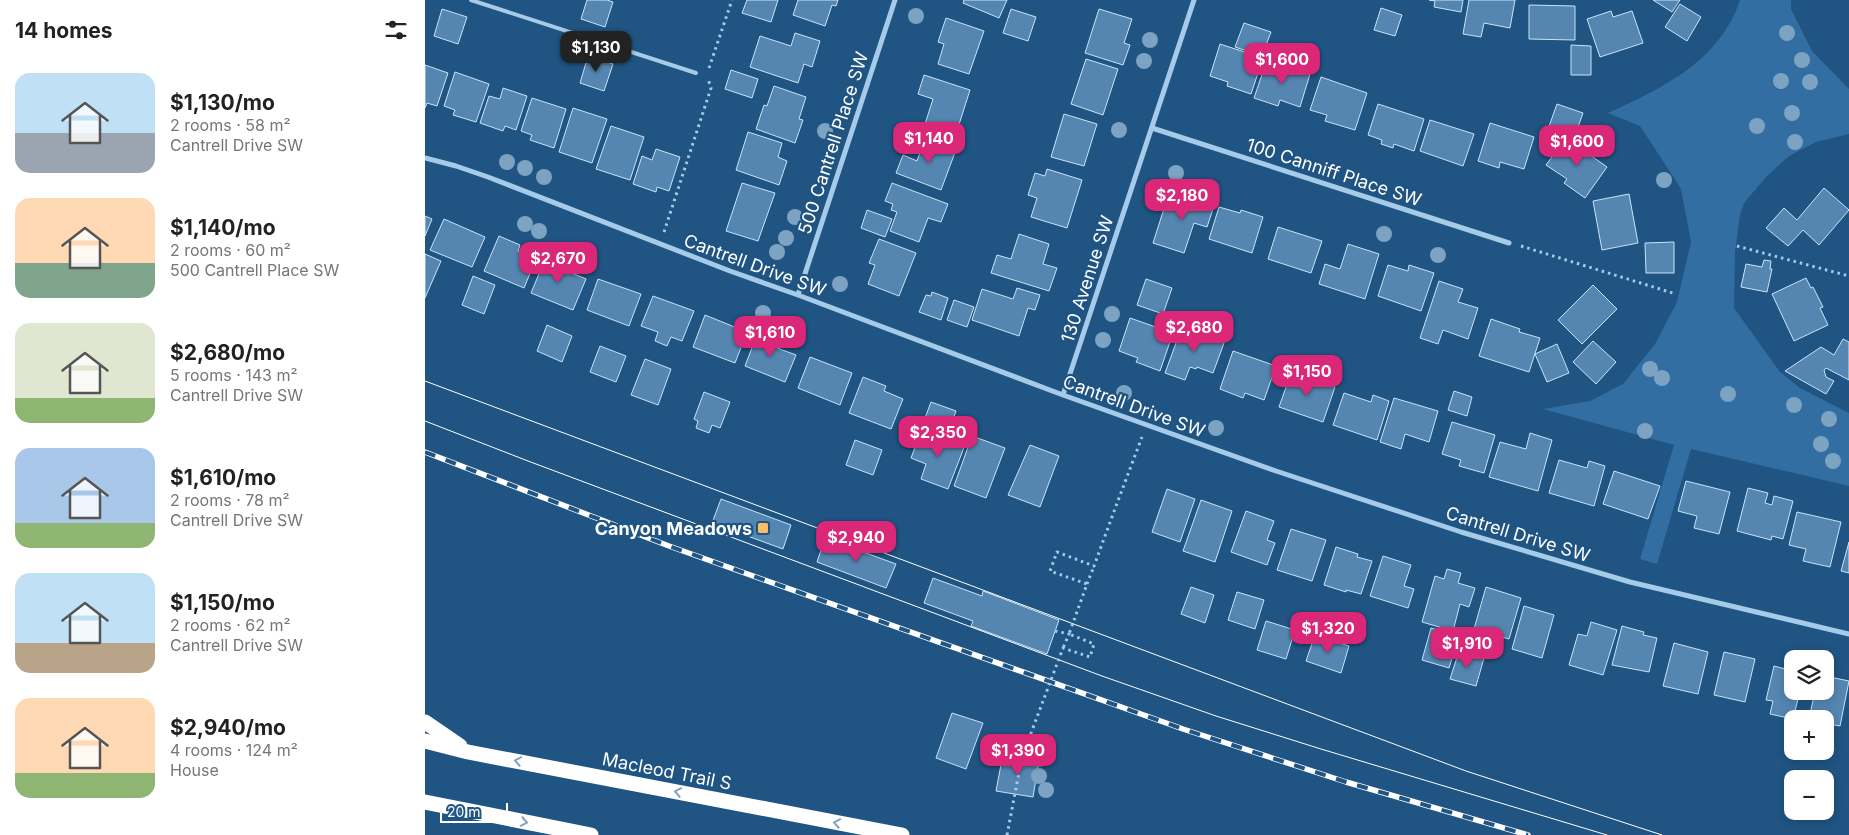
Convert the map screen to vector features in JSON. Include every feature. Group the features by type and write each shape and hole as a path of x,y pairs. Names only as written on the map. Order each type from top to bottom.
{"highway":[{"path":"425,722 467,752"},
{"name":"Macleod Trail S","path":"425,741 467,752 902,835"},
{"path":"425,802 591,835"}],"street":[{"name":"500 Cantrell Place SW","path":"798,295 895,0"},
{"name":"130 Avenue SW","path":"1063,395 1194,0"},
{"name":"100 Canniff Place SW","path":"1152,128 1509,243"},
{"name":"Cantrell Drive SW","path":"425,158 488,177 659,244 1063,395 1276,472 1461,532 1631,582 1849,634"}],"lane":[{"path":"471,0 696,73"}],"path":[{"path":"659,244 711,88 707,74 732,0"},
{"path":"1509,243 1676,294"},
{"path":"1737,246 1849,276"},
{"path":"1007,835 1023,757 1147,425"},
{"path":"1087,584 1050,571 1057,552 1094,566"},
{"path":"1055,630 1095,644 1090,657 1063,648"}],"shaded area":[{"path":"1740,0 1791,0 1791,9 1812,51 1849,89 1849,134 1816,142 1789,156 1767,176 1744,203 1740,215 1735,252 1734,308 1780,372 1800,388 1849,413 1849,486 1691,449 1657,564 1640,559 1674,445 1543,409 1590,401 1623,384 1655,344 1677,302 1691,242 1681,189 1640,126 1608,113 1668,83 1703,56 1718,40 1731,21"}],"building":[{"path":"587,0 607,0 613,2 605,27 581,19"},
{"path":"747,0 778,0 771,22 742,13"},
{"path":"798,0 838,0 836,6 832,5 825,26 793,15"},
{"path":"964,0 1007,0 999,18 963,3"},
{"path":"1429,0 1463,0 1461,12 1434,7 1435,1"},
{"path":"1469,0 1515,0 1510,28 1484,23 1481,37 1463,34"},
{"path":"1653,0 1680,0 1672,12"},
{"path":"1680,4 1701,17 1687,41 1665,27"},
{"path":"1529,5 1575,6 1575,40 1529,39"},
{"path":"1381,8 1402,15 1395,36 1374,30"},
{"path":"442,9 467,17 458,44 434,36"},
{"path":"1011,9 1036,17 1028,41 1003,33"},
{"path":"1099,9 1132,19 1124,43 1130,45 1123,65 1085,53"},
{"path":"1611,11 1613,17 1632,11 1643,43 1600,57 1587,19"},
{"path":"946,18 984,31 969,74 938,64 944,44 938,42"},
{"path":"1244,23 1271,32 1262,56 1235,47"},
{"path":"795,33 820,41 812,67 804,64 798,83 750,67 760,36 791,46"},
{"path":"1220,44 1263,58 1251,94 1227,86 1228,82 1210,76"},
{"path":"1571,45 1591,46 1591,75 1571,75"},
{"path":"588,56 613,64 604,91 580,83"},
{"path":"1086,59 1118,69 1103,115 1071,104"},
{"path":"1267,60 1310,74 1300,107 1280,100 1278,106 1254,98"},
{"path":"425,65 448,73 437,106 427,103 425,108"},
{"path":"731,70 758,79 752,98 725,89"},
{"path":"455,72 489,84 476,122 453,115 455,110 444,106"},
{"path":"924,75 970,90 956,134 925,124 933,99 918,94"},
{"path":"1321,77 1367,93 1355,130 1325,121 1327,115 1310,110"},
{"path":"774,86 806,97 799,119 803,120 795,143 756,129 764,105 767,106"},
{"path":"503,88 527,96 516,130 505,126 503,131 480,123 489,96 500,99"},
{"path":"532,98 566,109 554,148 530,140 532,135 521,131"},
{"path":"1378,104 1424,119 1414,151 1394,144 1393,148 1381,144 1382,140 1368,135"},
{"path":"1557,104 1583,113 1574,138 1548,129"},
{"path":"573,108 607,119 592,163 559,152"},
{"path":"1064,114 1097,124 1084,166 1051,157"},
{"path":"1430,120 1474,134 1463,166 1420,151"},
{"path":"1490,123 1534,137 1524,169 1500,162 1499,168 1478,161"},
{"path":"611,126 644,137 630,180 596,169"},
{"path":"748,132 782,143 778,157 787,161 779,185 736,170"},
{"path":"926,136 957,147 941,190 896,173 903,155 917,161"},
{"path":"1566,138 1607,167 1585,198 1564,183 1567,179 1546,165"},
{"path":"656,149 680,157 669,191 657,187 656,192 633,184 642,156 652,160"},
{"path":"1047,169 1082,180 1067,228 1031,217 1037,198 1028,195 1035,173 1045,176"},
{"path":"742,183 775,193 758,241 726,231"},
{"path":"892,183 948,204 941,222 928,218 919,242 890,231 897,212 891,210 893,204 885,201"},
{"path":"1824,188 1849,210 1819,245 1803,230 1788,246 1766,228 1784,208 1797,220"},
{"path":"1189,194 1215,203 1207,227 1194,223 1184,253 1153,243 1168,196 1187,202"},
{"path":"1629,194 1638,243 1602,250 1593,201"},
{"path":"1219,207 1240,213 1241,210 1263,217 1252,253 1209,239"},
{"path":"867,210 892,219 885,237 861,228"},
{"path":"425,216 432,219 425,236"},
{"path":"444,219 485,237 472,267 430,250"},
{"path":"1278,227 1322,241 1311,273 1268,259"},
{"path":"1019,234 1049,244 1043,264 1057,268 1049,291 991,273 997,255 1011,259"},
{"path":"499,236 520,245 518,251 536,259 524,288 484,271"},
{"path":"879,239 916,253 899,296 868,284 875,265 869,263"},
{"path":"1674,242 1674,273 1646,273 1645,243"},
{"path":"1348,244 1379,254 1365,299 1319,284 1325,264 1340,269"},
{"path":"425,254 441,261 425,298"},
{"path":"546,257 569,266 567,271 586,279 573,310 531,293"},
{"path":"1764,260 1771,261 1770,269 1772,269 1767,292 1741,287 1746,264 1762,267"},
{"path":"1388,265 1408,271 1409,265 1434,273 1421,311 1378,296"},
{"path":"473,276 495,285 484,314 462,305"},
{"path":"1806,278 1823,307 1820,308 1828,325 1794,341 1772,294"},
{"path":"598,279 641,294 629,326 587,310"},
{"path":"1146,279 1172,288 1163,314 1137,305"},
{"path":"1439,281 1463,289 1458,302 1478,308 1468,339 1443,330 1438,344 1420,338"},
{"path":"1593,285 1617,309 1582,344 1558,320"},
{"path":"1017,288 1040,295 1035,310 1028,308 1019,336 972,320 982,289 1013,299"},
{"path":"932,292 948,298 941,320 919,312 926,295 931,296"},
{"path":"653,296 694,311 682,341 671,337 667,346 655,341 658,332 641,326"},
{"path":"954,300 974,307 967,327 947,320"},
{"path":"705,315 747,332 735,363 693,347"},
{"path":"1130,318 1173,333 1160,371 1136,362 1138,358 1119,351"},
{"path":"1491,319 1520,329 1519,332 1540,338 1529,372 1479,356"},
{"path":"1183,324 1209,334 1208,337 1224,343 1213,373 1197,367 1196,369 1190,367 1185,380 1165,373"},
{"path":"547,325 572,336 562,362 537,351"},
{"path":"758,332 780,340 777,348 796,355 785,382 745,366"},
{"path":"1843,339 1849,342 1849,380 1826,368 1824,370 1826,377 1834,381 1826,394 1785,371 1821,347 1834,355"},
{"path":"1593,341 1616,362 1596,384 1573,362"},
{"path":"1557,344 1569,373 1547,382 1535,354"},
{"path":"600,346 626,356 616,382 590,372"},
{"path":"1233,351 1276,366 1264,400 1245,393 1243,398 1220,389"},
{"path":"810,357 852,373 840,405 798,388"},
{"path":"645,359 671,369 658,405 631,395"},
{"path":"1291,373 1335,387 1323,422 1279,407"},
{"path":"863,377 886,386 884,391 903,399 891,429 849,413"},
{"path":"1454,391 1472,397 1467,416 1448,410"},
{"path":"704,392 730,402 720,428 712,425 709,433 696,428 698,421 694,419"},
{"path":"1344,393 1371,402 1373,395 1389,401 1377,440 1333,425"},
{"path":"1394,398 1438,411 1429,442 1405,434 1401,449 1380,442"},
{"path":"931,402 956,411 947,435 922,426"},
{"path":"1452,422 1495,435 1484,473 1459,466 1461,460 1442,454"},
{"path":"922,429 965,445 948,489 921,479 926,464 911,458"},
{"path":"1530,433 1552,440 1538,491 1489,477 1500,442 1526,449"},
{"path":"972,436 1005,448 986,498 954,486"},
{"path":"855,440 882,450 873,475 846,465"},
{"path":"1030,445 1059,456 1040,507 1008,495"},
{"path":"1559,460 1587,468 1589,461 1605,466 1594,506 1549,493"},
{"path":"1614,471 1660,486 1648,519 1603,504"},
{"path":"1686,481 1730,492 1719,534 1694,528 1697,516 1678,511"},
{"path":"1748,488 1768,493 1765,503 1772,505 1774,496 1793,501 1783,539 1772,536 1771,540 1737,531"},
{"path":"1167,489 1195,499 1180,542 1152,532"},
{"path":"721,499 791,525 783,549 712,523"},
{"path":"1201,500 1232,511 1215,562 1183,551"},
{"path":"1246,511 1274,521 1267,540 1275,543 1267,565 1231,552"},
{"path":"1797,512 1841,522 1830,567 1803,561 1806,549 1789,545"},
{"path":"1291,529 1326,540 1312,581 1277,570"},
{"path":"825,538 896,564 886,588 817,562"},
{"path":"1849,542 1849,573 1841,571"},
{"path":"1336,547 1358,554 1357,557 1372,561 1361,594 1346,590 1346,592 1324,585"},
{"path":"1383,556 1411,565 1404,586 1414,589 1408,608 1370,596"},
{"path":"1447,569 1461,573 1458,583 1475,588 1469,607 1460,604 1453,631 1422,622 1435,576 1444,579"},
{"path":"933,578 982,596 983,591 1059,620 1047,654 971,626 973,621 924,603"},
{"path":"1191,587 1214,595 1205,623 1181,614"},
{"path":"1486,587 1521,598 1509,639 1474,629"},
{"path":"1237,592 1264,600 1255,629 1228,620"},
{"path":"1524,606 1554,615 1542,658 1512,649"},
{"path":"1266,621 1295,630 1286,659 1257,650"},
{"path":"1591,622 1617,630 1603,675 1569,665 1578,634 1587,636"},
{"path":"1622,626 1644,632 1643,635 1657,638 1649,672 1612,665"},
{"path":"1431,628 1459,636 1449,668 1422,660"},
{"path":"1315,635 1349,646 1341,673 1306,661"},
{"path":"1674,643 1708,652 1698,694 1663,686"},
{"path":"1459,651 1484,658 1476,686 1450,679"},
{"path":"1724,652 1755,659 1745,702 1714,695"},
{"path":"1774,666 1784,669 1784,700 1798,700 1795,710 1784,710 1784,717 1770,714 1773,701 1766,700"},
{"path":"1834,678 1849,681 1840,726 1834,725 1834,710 1811,710 1813,700 1834,700"},
{"path":"952,713 983,723 966,769 936,758"},
{"path":"1003,754 1039,761 1033,797 996,791"}],"tram line":[{"path":"425,381 1466,771 1662,835"},
{"path":"425,421 1102,676 1216,716 1607,835"}],"railway":[{"path":"425,452 669,546 1183,729 1346,782 1528,835"}],"place":[{"name":"Canyon Meadows","path":"763,528"}]}
